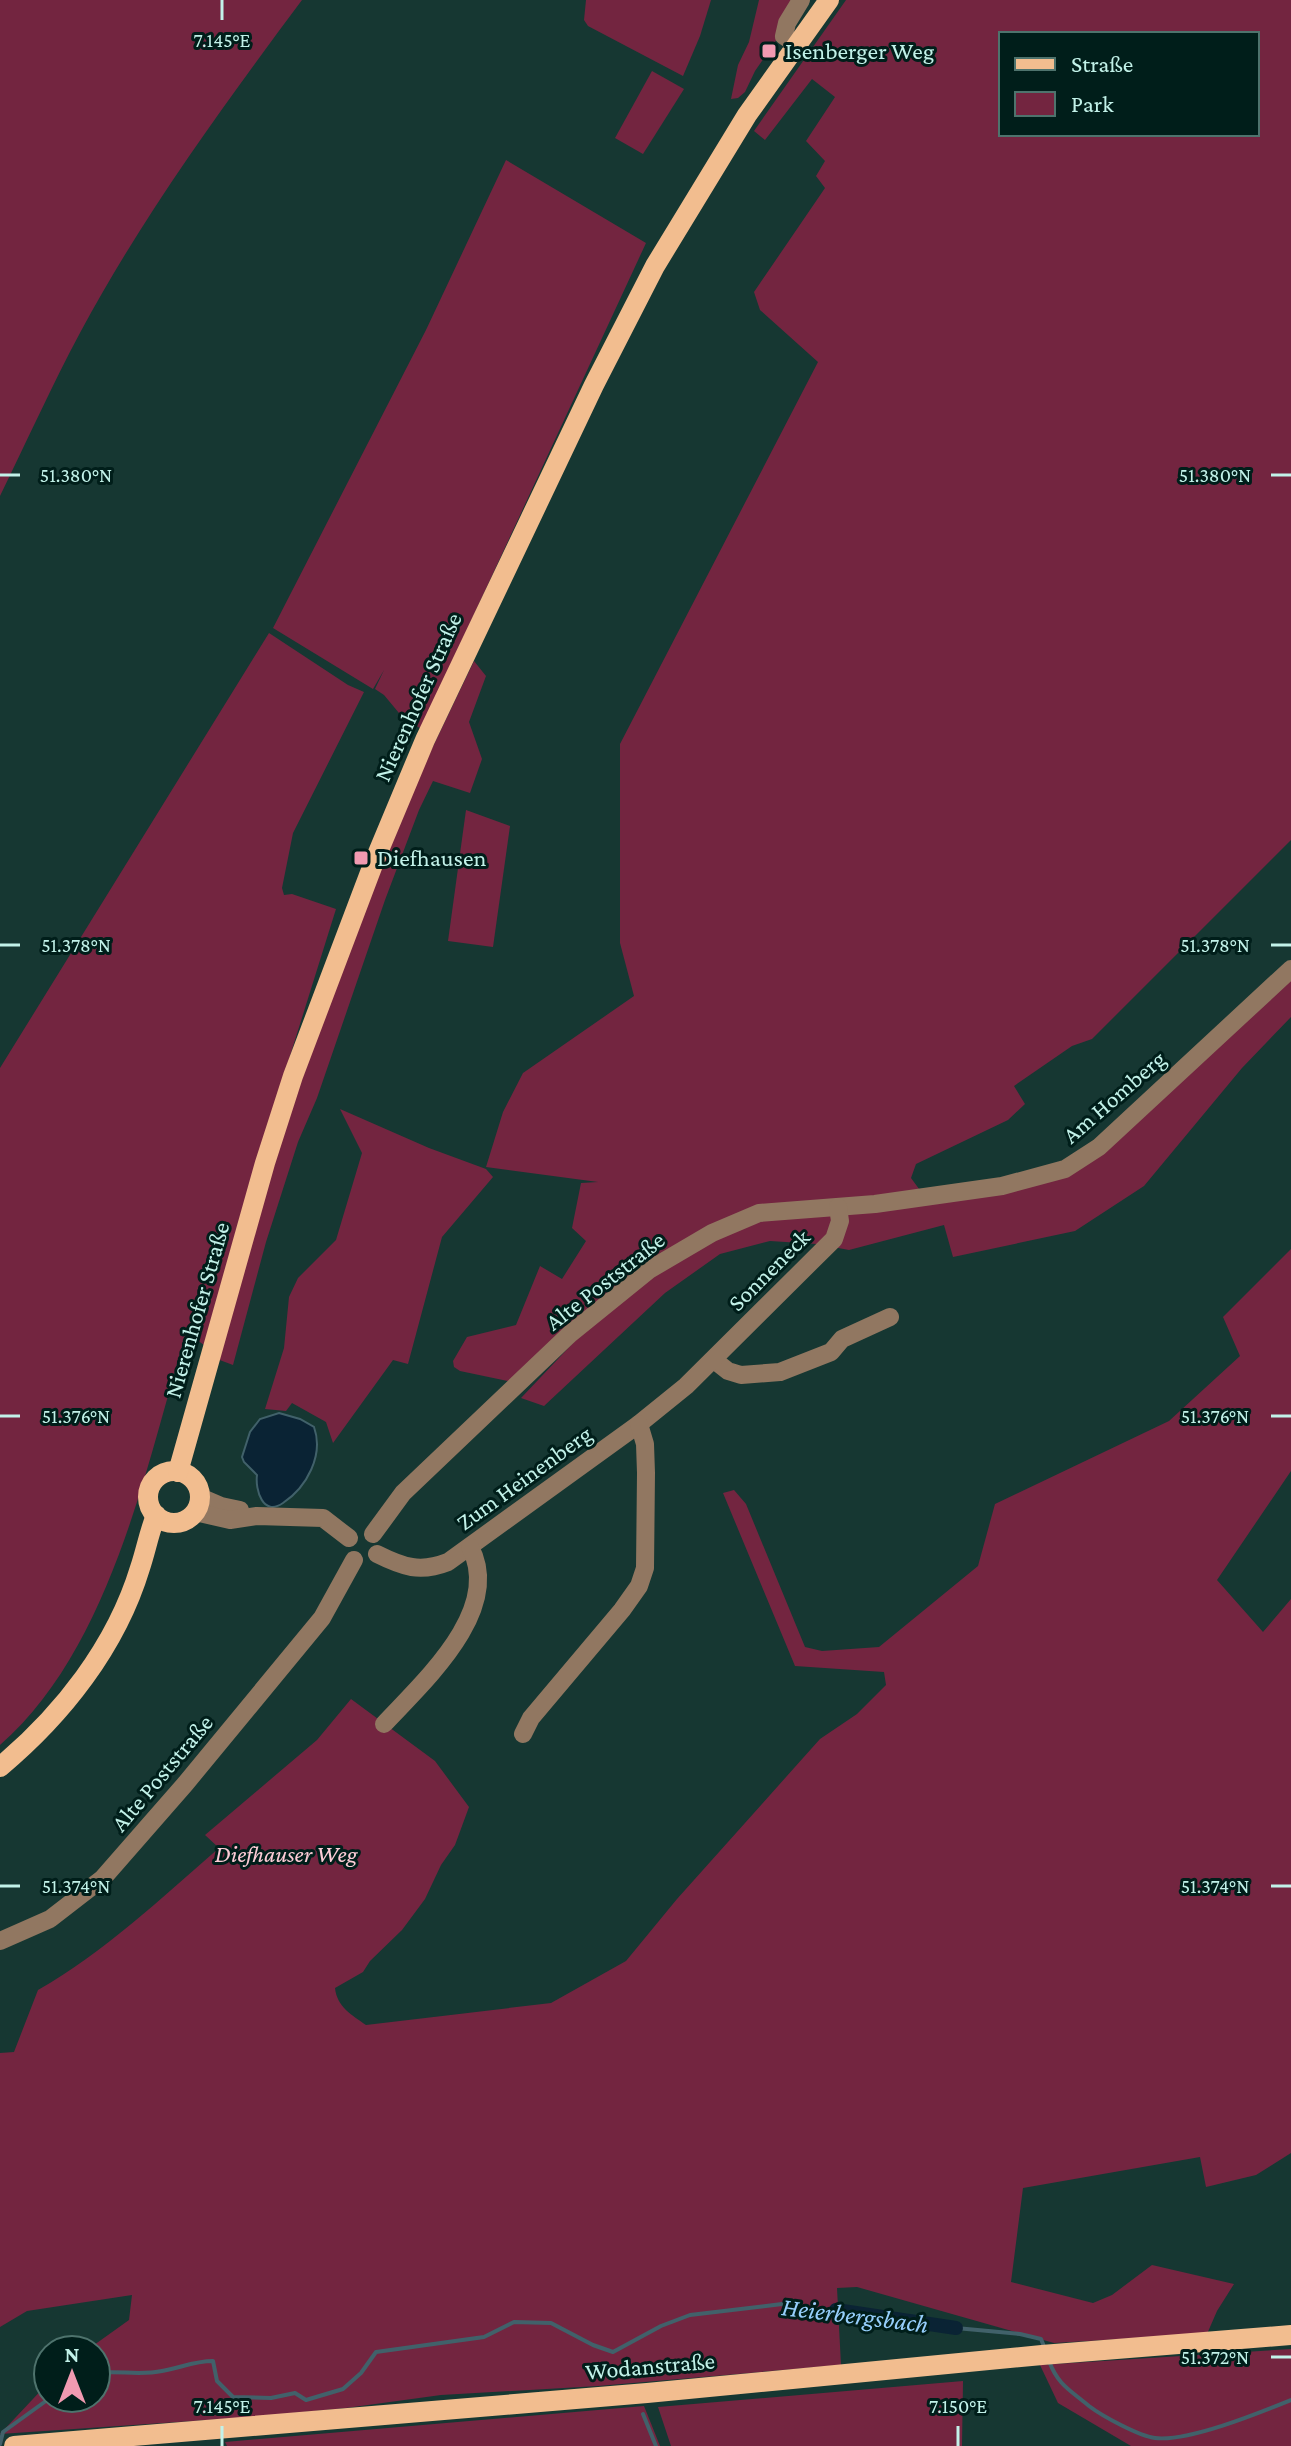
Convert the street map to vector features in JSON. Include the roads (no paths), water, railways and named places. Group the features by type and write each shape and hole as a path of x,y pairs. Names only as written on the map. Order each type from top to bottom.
{"main road":[{"name":"Nierenhofer Straße","path":"178,1472 288,1091 374,862 425,740 587,398 655,266 747,115 829,0"},
{"path":"0,1767 44,1727 74,1692 109,1636 141,1567 170,1527 188,1519 198,1504 193,1479 178,1472 161,1475 152,1485 149,1499 156,1515 165,1521 177,1523"},
{"path":"141,1567 144,1547 156,1515"},
{"name":"Wodanstraße","path":"14,2446 1291,2335"}],"street":[{"path":"796,44 784,36 787,23 801,0"},
{"name":"Am Homberg","path":"934,1197 1002,1186 1065,1169 1099,1147 1291,969"},
{"name":"Alte Poststraße","path":"373,1534 403,1493 570,1334 649,1270 712,1233 759,1213 934,1197"},
{"name":"Sonneneck","path":"686,1386 834,1239 840,1221 838,1207"},
{"path":"714,1360 728,1371 741,1375 780,1372 831,1352 842,1339 890,1317"},
{"name":"Zum Heinenberg","path":"377,1554 417,1570 448,1562 639,1424 686,1386"},
{"path":"523,1734 531,1718 639,1586 645,1568 646,1473 645,1444 639,1424"},
{"path":"198,1504 230,1520 257,1516 323,1518 349,1538"},
{"path":"357,1531 373,1534 378,1541 377,1554 364,1563 354,1560 347,1548 349,1538 357,1531"},
{"path":"384,1724 449,1651 470,1619 475,1602 477,1563 470,1547"},
{"name":"Alte Poststraße","path":"0,1941 50,1919 103,1878 322,1618 354,1560"}],"water":[{"path":"279,1413 314,1427 317,1448 311,1470 299,1488 283,1503 270,1507 259,1494 257,1475 242,1457 250,1432 260,1419"}],"waterway":[{"name":"Heierbergsbach","path":"112,2372 153,2372 213,2361 217,2381 233,2397 271,2398 295,2393 306,2400 343,2389 361,2373 376,2352 484,2337 514,2322 551,2323 613,2352 661,2326 690,2315 782,2304 818,2311 836,2310"},
{"name":"Heierbergsbach","path":"836,2310 956,2328"},
{"name":"Heierbergsbach","path":"956,2328 1020,2334 1041,2339 1045,2349"},
{"name":"Heierbergsbach","path":"1049,2361 1061,2382 1089,2406 1121,2425 1155,2438 1186,2436 1204,2431 1291,2400"},
{"name":"Heierbergsbach","path":"0,2444 3,2432 32,2411"},
{"path":"643,2414 656,2446"}],"place":[{"name":"Isenberger Weg","path":"769,51"},
{"name":"Diefhausen","path":"361,858"}],"park label":[{"name":"Diefhauser Weg","path":"286,1854"}]}
